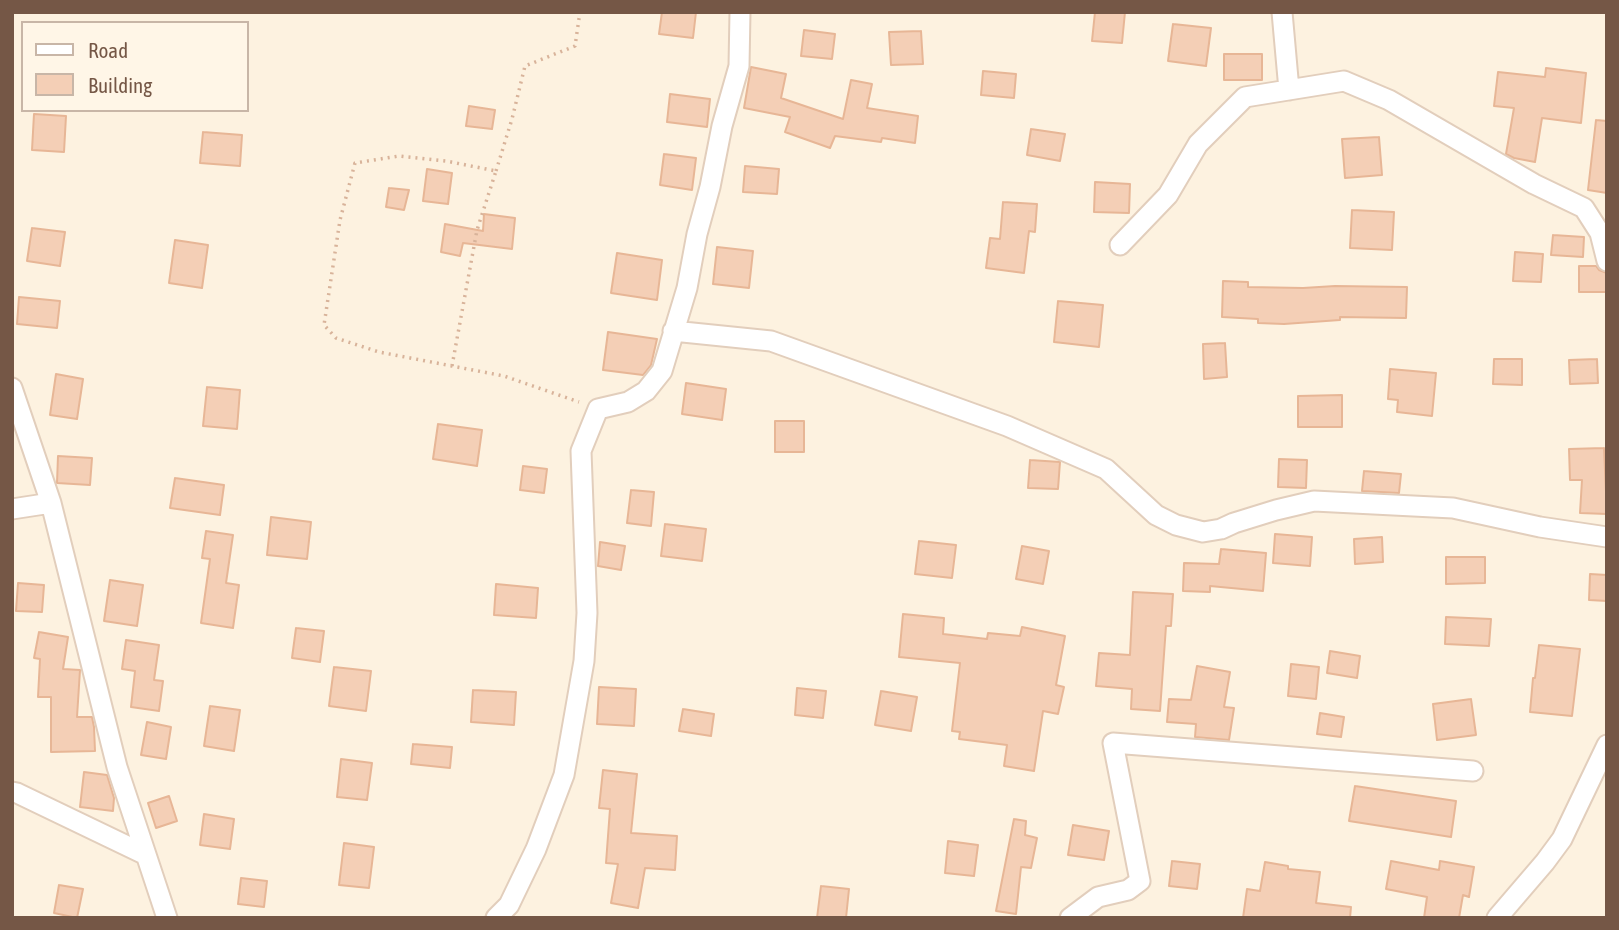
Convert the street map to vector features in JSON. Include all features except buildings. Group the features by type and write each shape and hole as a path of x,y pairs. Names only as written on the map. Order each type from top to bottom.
{"street":[{"path":"496,918 509,905 536,849 564,775 586,637 581,451 598,408 628,402 646,391 662,371 687,288 696,234 739,66 740,12"},
{"path":"1282,12 1289,90"},
{"path":"1120,245 1168,195 1198,144 1245,97 1344,81 1389,100 1534,184 1584,208 1600,233 1607,261"},
{"path":"673,331 771,341 1007,426 1106,469 1156,515 1203,532 1314,501 1452,508 1540,527 1607,537"},
{"path":"12,388 51,503 117,767 167,918"},
{"path":"12,509 51,503"},
{"path":"1070,918 1098,897 1128,890 1140,881 1113,743 1473,771"},
{"path":"1497,918 1562,839 1607,745"},
{"path":"12,792 146,855"}],"path":[{"path":"452,366 477,230 512,119 525,66 575,46 580,12"},
{"path":"496,171 446,161 399,156 355,163 340,220 324,325 336,338 379,352 504,376 598,408"}]}
